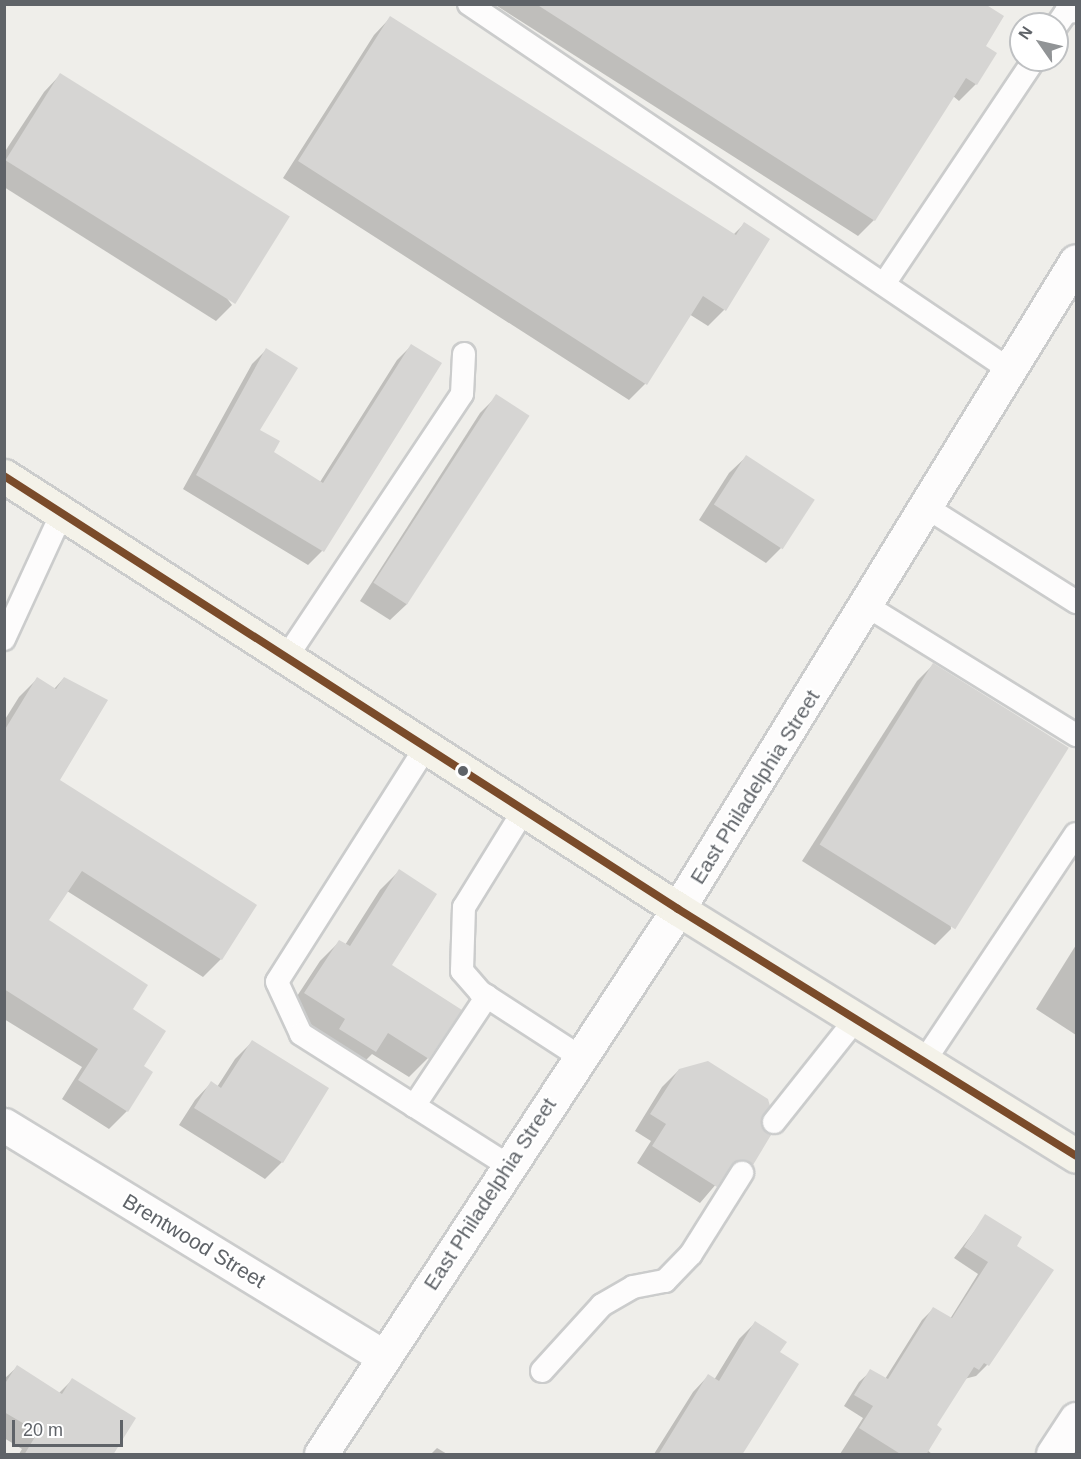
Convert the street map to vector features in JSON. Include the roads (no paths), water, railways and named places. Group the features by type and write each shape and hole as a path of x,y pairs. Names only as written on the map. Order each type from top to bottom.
{"main road":[{"path":"4,477 678,909 923,1063 1077,1156"}],"street":[{"name":"East Philadelphia Street","path":"321,1455 383,1356 678,909 867,606 1077,261"},
{"name":"Brentwood Street","path":"4,1125 383,1356"},
{"path":"1053,1455 1077,1419"}],"lane":[{"path":"469,4 1010,370"},
{"path":"884,284 1026,72"},
{"path":"286,658 462,394 464,354"},
{"path":"926,507 1077,602"},
{"path":"4,639 62,513"},
{"path":"867,606 1077,735"},
{"path":"426,747 277,982 301,1034 509,1166"},
{"path":"524,810 464,907 462,971 487,996 580,1057"},
{"path":"923,1063 1077,834"},
{"path":"414,1106 487,996"},
{"path":"774,1122 855,1020"},
{"path":"542,1371 602,1305 633,1287 665,1281 691,1254 742,1173"}]}
